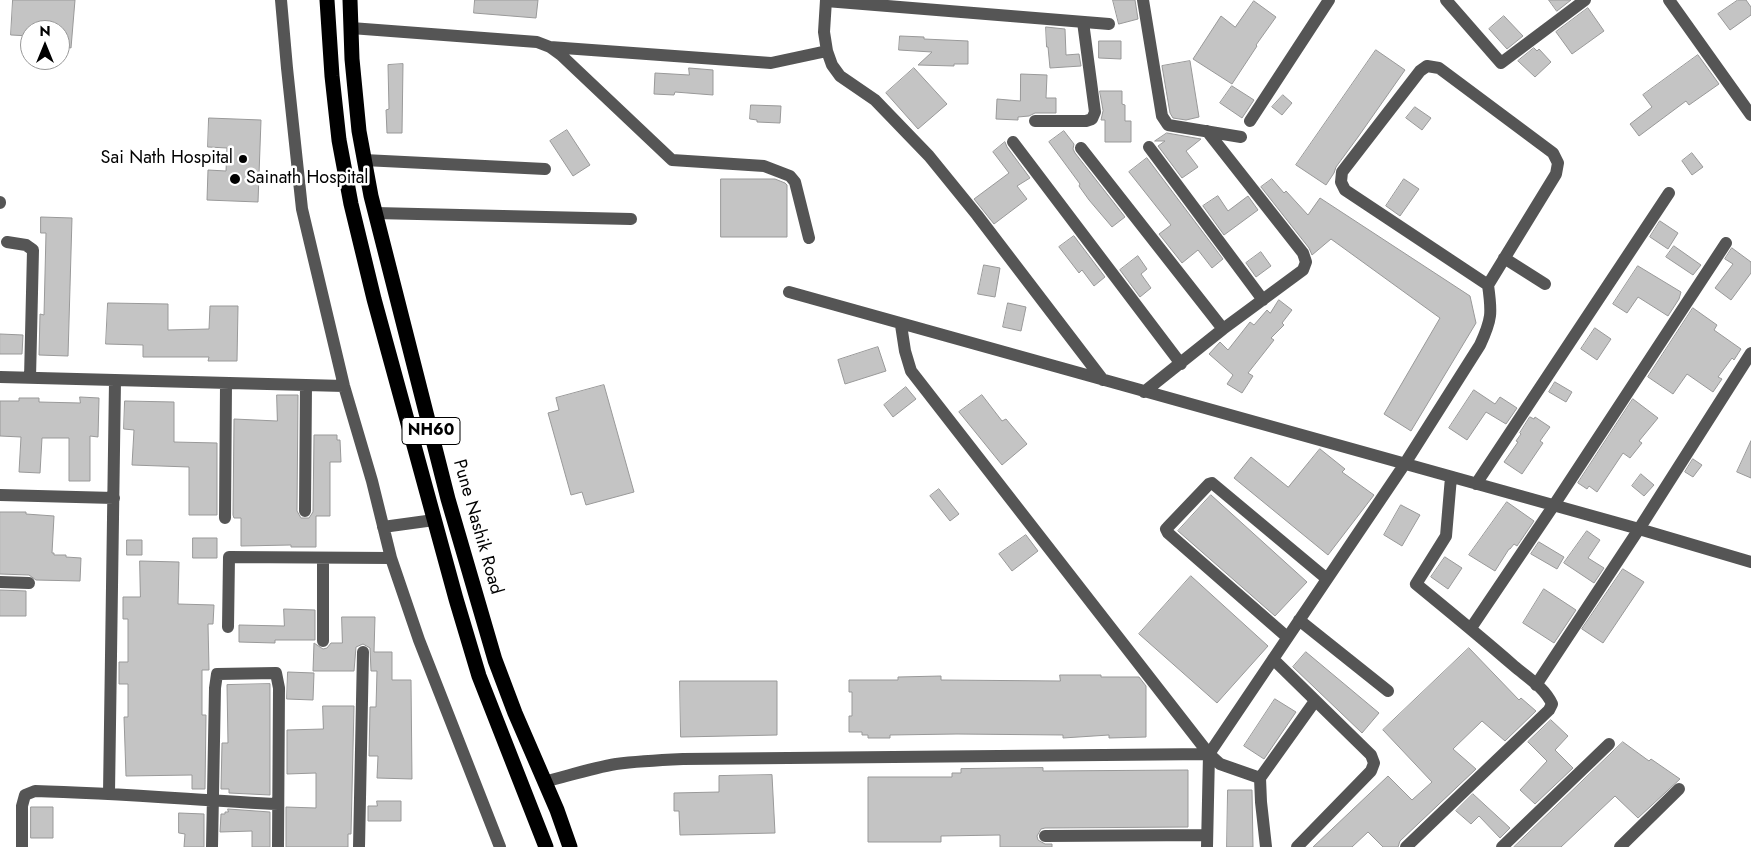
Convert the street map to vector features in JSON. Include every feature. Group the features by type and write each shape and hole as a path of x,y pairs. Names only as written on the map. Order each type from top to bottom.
{"highway":[{"name":"NH60","path":"328,0 339,140 376,309 479,676 546,847"},
{"name":"Pune Nashik Road","path":"350,0 350,28 359,131 364,160 375,213 448,499 487,632 515,713 570,847"}],"street":[{"path":"281,0 302,209 344,386 372,481 391,558 419,640 500,847"},
{"path":"1143,0 1162,116 1168,126 1241,137"},
{"path":"1250,121 1329,0"},
{"path":"1446,0 1502,63 1585,0"},
{"path":"1669,0 1747,102 1751,115"},
{"path":"1103,380 977,215 929,156 875,100 840,76 832,65 827,51 824,32 826,1 1109,24"},
{"path":"1035,122 1086,122 1092,119 1095,112 1083,22"},
{"path":"350,28 537,42 550,47 561,55 672,160 764,166 790,176 795,182 809,238"},
{"path":"550,47 771,63 827,51"},
{"path":"1045,836 1207,841 1209,754 1404,465 1480,345 1488,328 1492,310 1488,285 1556,174 1558,163 1552,153 1439,68 1427,66 1420,71 1342,172 1341,182 1345,190 1488,285"},
{"path":"1144,392 1223,329 1303,270 1306,262 1303,253 1207,131"},
{"path":"1013,142 1181,364"},
{"path":"1149,147 1263,300"},
{"path":"1081,148 1223,329"},
{"path":"364,160 545,169"},
{"path":"1476,484 1669,193"},
{"path":"375,213 631,219"},
{"path":"7,242 26,245 33,250 30,378"},
{"path":"1471,628 1726,243"},
{"path":"1504,258 1545,284"},
{"path":"789,292 901,325 1554,505 1751,562"},
{"path":"901,325 905,351 912,371 1209,754 1220,764 1260,778"},
{"path":"1536,685 1639,529 1751,353"},
{"path":"0,377 344,386"},
{"path":"109,793 115,381"},
{"path":"225,518 226,384"},
{"path":"305,511 306,385"},
{"path":"1406,847 1549,710 1552,704 1549,697 1536,685 1471,628 1416,584 1446,536 1451,477"},
{"path":"1287,637 1166,529 1212,483 1327,579"},
{"path":"0,495 114,498"},
{"path":"383,527 434,520"},
{"path":"228,627 229,558 391,558"},
{"path":"323,558 323,641"},
{"path":"0,582 29,583"},
{"path":"1299,620 1388,691"},
{"path":"359,847 363,652"},
{"path":"1273,659 1371,755 1374,763 1371,771 1297,847"},
{"path":"212,847 215,688 217,674 276,673 279,688 278,847"},
{"path":"1266,847 1260,802 1260,778 1315,700"},
{"path":"1502,847 1609,744"},
{"path":"544,782 615,764 683,759 1209,754"},
{"path":"1620,847 1679,789"},
{"path":"22,847 22,806 26,795 35,790 278,804"}],"building":[{"path":"13,0 75,0 71,48 70,20 20,20 20,35 11,35"},
{"path":"475,0 538,0 536,18 474,13"},
{"path":"1113,0 1135,0 1138,19 1119,24"},
{"path":"1549,0 1571,0 1557,11"},
{"path":"1738,0 1746,0 1751,7 1751,15 1730,30 1718,14"},
{"path":"1254,1 1276,17 1232,84 1193,59 1221,16 1235,27"},
{"path":"1588,8 1604,31 1572,54 1556,32"},
{"path":"1504,16 1523,36 1507,49 1489,29"},
{"path":"1046,27 1065,29 1066,55 1079,54 1081,66 1050,68"},
{"path":"900,36 968,41 968,64 954,64 954,66 918,65 932,52 899,50"},
{"path":"1099,41 1121,41 1121,59 1099,58"},
{"path":"1534,48 1537,51 1539,49 1551,62 1535,77 1518,61"},
{"path":"1376,50 1405,70 1336,167 1326,185 1296,165"},
{"path":"1698,55 1719,84 1689,105 1686,101 1639,136 1630,124 1652,107 1643,95"},
{"path":"1190,61 1199,117 1186,120 1173,118 1170,113 1162,66"},
{"path":"403,64 402,133 387,133 386,110 389,109 388,65"},
{"path":"689,68 713,70 713,95 675,92 674,95 654,94 655,73 689,75"},
{"path":"914,68 947,104 918,129 886,93"},
{"path":"1021,74 1047,75 1046,98 1056,98 1056,113 1035,113 1029,116 1018,117 1018,120 996,119 997,99 1020,101"},
{"path":"1232,86 1254,100 1242,118 1220,103"},
{"path":"1100,91 1122,91 1122,104 1125,105 1125,121 1131,121 1131,142 1105,142 1105,120 1101,120 1103,111"},
{"path":"1283,95 1292,103 1282,115 1272,107"},
{"path":"751,105 781,106 780,123 757,122 757,120 750,119"},
{"path":"1415,107 1431,118 1422,130 1406,118"},
{"name":"Sai Nath Hospital","path":"209,118 261,120 258,202 207,200 208,170 226,171 227,148 208,147"},
{"path":"567,130 590,165 573,176 550,141"},
{"path":"1064,131 1074,144 1073,149 1075,153 1125,217 1112,227 1089,200 1079,186 1080,184 1049,142"},
{"path":"1167,133 1201,139 1186,151 1198,167 1182,178 1158,146 1165,141 1155,141"},
{"path":"1005,142 1030,178 1017,186 1027,199 994,224 974,199 1009,173 993,152"},
{"path":"1692,153 1703,167 1692,175 1682,161"},
{"path":"1147,158 1223,259 1212,268 1198,250 1182,263 1159,234 1171,225 1129,172"},
{"path":"721,179 775,179 785,183 787,185 787,237 721,237"},
{"path":"1272,179 1308,215 1320,198 1470,296 1476,323 1411,431 1384,414 1440,318 1331,239 1312,255 1309,248 1261,187"},
{"path":"1404,179 1419,189 1400,216 1386,206"},
{"path":"1218,196 1228,211 1248,196 1258,210 1224,235 1203,206"},
{"path":"41,217 72,218 68,356 39,355 40,314 44,315 46,233 41,233"},
{"path":"1660,221 1678,233 1668,249 1650,237"},
{"path":"1074,236 1105,277 1094,286 1082,270 1079,273 1059,247"},
{"path":"1674,246 1701,265 1693,275 1666,257"},
{"path":"1732,248 1751,262 1751,273 1731,300 1715,288 1733,264 1725,259"},
{"path":"1261,252 1271,266 1256,277 1246,263"},
{"path":"1138,256 1147,269 1141,274 1151,288 1140,297 1120,270"},
{"path":"984,265 1000,268 995,297 978,294"},
{"path":"1638,266 1681,292 1679,299 1668,316 1638,297 1627,313 1613,304"},
{"path":"1279,300 1292,310 1282,323 1284,325 1271,338 1274,340 1248,373 1253,376 1242,393 1227,384 1233,375 1209,354 1220,342 1228,350 1250,322 1254,325 1267,310 1270,313"},
{"path":"108,303 168,304 168,330 209,329 210,306 238,306 237,361 208,361 209,357 143,357 143,345 106,344"},
{"path":"1008,303 1026,307 1021,331 1003,327"},
{"path":"1693,308 1717,325 1714,330 1741,349 1734,360 1732,358 1718,377 1722,379 1713,392 1687,374 1673,394 1648,377"},
{"path":"1595,328 1611,339 1597,360 1581,349"},
{"path":"0,334 23,335 22,354 0,354"},
{"path":"878,347 886,371 845,384 838,360"},
{"path":"1555,382 1572,392 1566,402 1549,392"},
{"path":"604,385 634,492 586,505 582,492 571,495 548,413 559,410 556,398"},
{"path":"906,387 916,399 893,417 884,405"},
{"path":"1474,390 1495,404 1500,397 1517,408 1506,424 1486,412 1467,440 1449,428"},
{"path":"277,395 298,395 297,511 301,518 309,518 313,512 314,435 337,435 337,440 340,440 341,462 330,462 330,516 316,516 316,547 291,547 291,545 241,546 241,518 234,518 233,515 234,419 277,421"},
{"path":"982,395 1002,421 1006,419 1027,444 1002,465 959,412"},
{"path":"80,397 99,398 98,437 90,436 90,481 69,481 69,438 42,438 40,473 19,472 21,437 0,436 0,401 19,401 19,398 39,398 39,402 80,403"},
{"path":"1633,399 1658,418 1639,441 1642,443 1630,458 1623,453 1597,492 1589,486 1587,489 1578,483"},
{"path":"125,401 174,402 174,442 217,443 217,515 189,515 189,467 132,465 134,430 124,429"},
{"path":"1530,417 1534,419 1535,417 1550,427 1540,441 1543,443 1522,474 1504,462 1518,442 1516,441"},
{"path":"1751,441 1751,478 1737,472"},
{"path":"1320,449 1345,469 1342,472 1374,495 1328,555 1234,478 1251,457 1288,487"},
{"path":"1693,459 1702,465 1693,477 1685,472"},
{"path":"1641,474 1654,485 1644,496 1632,486"},
{"path":"939,489 959,514 950,521 930,496"},
{"path":"1211,495 1307,582 1275,616 1178,531"},
{"path":"1507,502 1534,521 1517,546 1514,544 1509,549 1495,571 1469,555"},
{"path":"1401,505 1420,515 1402,546 1384,535"},
{"path":"0,512 26,512 26,514 54,516 52,553 54,555 81,558 80,581 36,580 29,575 0,574"},
{"path":"1587,531 1600,540 1588,558 1604,568 1594,583 1564,563"},
{"path":"1026,535 1038,551 1012,571 999,554"},
{"path":"193,538 217,538 217,558 193,558"},
{"path":"127,540 142,540 142,555 127,555"},
{"path":"1539,542 1564,557 1557,569 1531,554"},
{"path":"1445,557 1462,568 1448,589 1431,577"},
{"path":"140,561 179,562 178,604 214,605 213,624 208,624 209,670 202,670 202,715 206,715 205,789 192,789 192,775 126,776 124,717 128,717 128,684 119,684 119,662 128,662 128,619 123,619 123,597 140,597"},
{"path":"1623,569 1644,582 1603,643 1582,629"},
{"path":"1191,576 1268,646 1217,703 1139,634"},
{"path":"1544,589 1576,610 1554,643 1523,623"},
{"path":"0,590 26,591 26,616 0,616"},
{"path":"284,609 315,610 315,640 275,640 275,643 239,642 239,625 284,626"},
{"path":"342,617 375,617 374,652 392,652 392,680 411,680 412,779 377,778 378,756 369,756 370,707 376,707 377,671 371,671 370,648 363,644 356,647 354,671 313,671 314,643 323,649 327,648 331,643 342,643"},
{"path":"1469,648 1519,700 1521,698 1536,711 1505,741 1482,721 1453,749 1476,769 1400,841 1398,847 1383,847 1368,832 1352,847 1313,847 1388,776 1412,800 1432,782 1383,730"},
{"path":"1306,652 1379,713 1362,733 1293,667"},
{"path":"288,672 314,673 313,700 287,699"},
{"path":"1060,675 1139,677 1146,686 1146,737 1109,738 1109,735 1063,738 1063,735 957,734 890,735 890,738 868,738 868,735 862,735 862,732 849,732 849,716 852,716 852,692 849,692 849,680 898,680 898,677 941,676 941,680 1060,681"},
{"path":"680,681 777,681 777,735 681,737"},
{"path":"270,684 270,795 229,793 229,789 221,789 222,743 228,743 227,685"},
{"path":"1275,699 1296,712 1264,759 1244,746"},
{"path":"323,706 354,706 351,834 348,834 348,847 286,847 286,807 316,808 316,773 287,774 287,730 323,729"},
{"path":"1551,720 1568,736 1555,750 1573,768 1535,804 1520,790 1547,761 1528,742"},
{"path":"1623,742 1649,761 1651,759 1680,779 1638,818 1615,796 1561,847 1514,847"},
{"path":"1043,768 1043,771 1188,770 1188,827 1041,829 1037,836 1038,840 1045,844 1052,844 1052,847 1000,847 1000,835 941,836 941,842 868,842 868,777 952,777 952,773 961,773 961,769"},
{"path":"772,775 775,833 680,835 679,811 674,811 674,793 719,792 719,776"},
{"path":"1228,790 1252,790 1253,847 1227,847"},
{"path":"1473,794 1510,828 1500,838 1479,816 1471,824 1456,811"},
{"path":"377,801 401,801 401,821 368,821 368,806 377,806"},
{"path":"31,807 53,807 53,838 31,838"},
{"path":"228,809 270,812 270,847 252,847 252,831 220,832 221,814 228,812"},
{"path":"179,813 204,814 204,847 184,847 185,834 179,833"}],"place":[{"name":"Sai Nath Hospital","path":"243,159"},
{"name":"Sainath Hospital","path":"235,179"}]}
